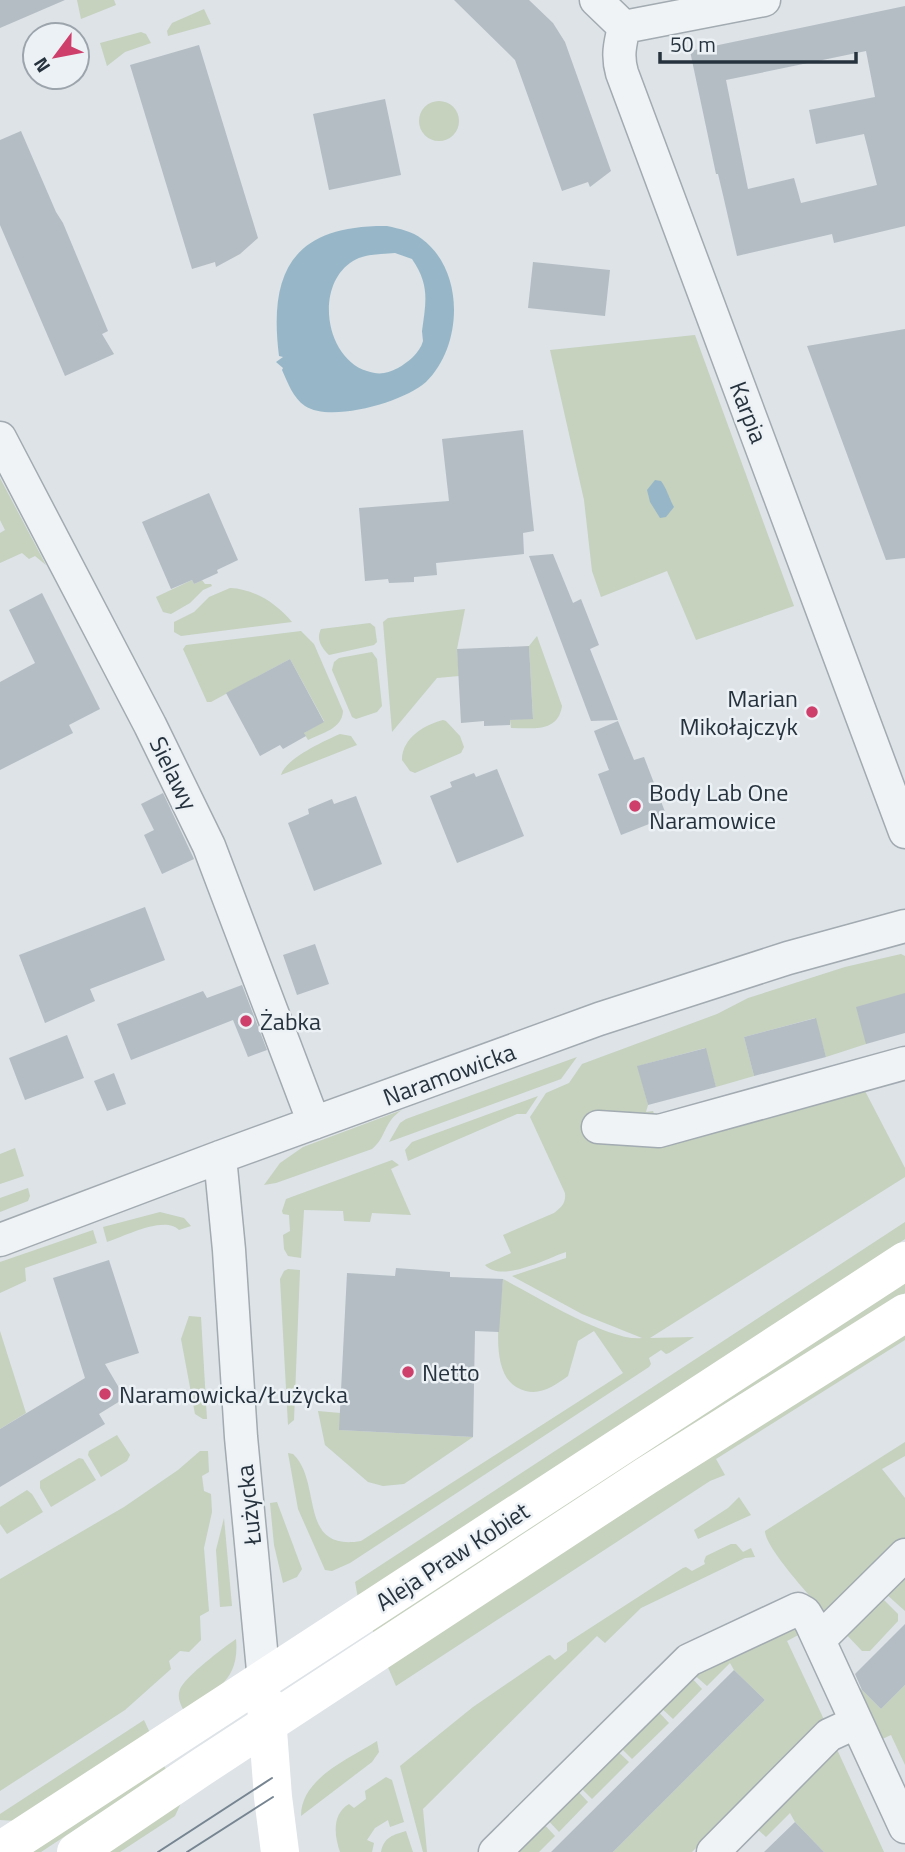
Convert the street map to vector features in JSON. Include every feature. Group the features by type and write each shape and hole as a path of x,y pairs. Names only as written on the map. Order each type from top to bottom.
{"street":[{"path":"596,0 624,27 764,0"},
{"name":"Karpia","path":"624,27 618,49 622,73 905,832"},
{"name":"Sielawy","path":"0,438 150,725 203,833 314,1123"},
{"name":"Naramowicka","path":"0,1240 599,1019 788,958 905,926"},
{"path":"598,1127 659,1131 905,1063"},
{"name":"Łużycka","path":"220,1157 272,1797 280,1852"},
{"name":"Aleja Praw Kobiet","path":"0,1852 905,1261"},
{"name":"Aleja Praw Kobiet","path":"76,1852 724,1425 905,1313"},
{"path":"819,1640 905,1555"},
{"path":"495,1852 690,1660 798,1609 805,1613 855,1723 901,1807"},
{"path":"713,1852 829,1735 855,1723"}],"green space":[{"path":"77,0 114,0 116,5 81,19"},
{"path":"204,9 211,24 168,36 167,31 172,23"},
{"path":"141,32 146,34 151,43 125,52 107,66 100,43"},
{"path":"439,101 453,107 459,121 453,135 439,141 425,135 419,121 425,107"},
{"path":"695,335 794,606 696,640 667,571 601,597 592,571 584,500 550,350"},
{"path":"0,478 46,565 35,556 29,559 22,553 0,563 0,533 5,530 0,520"},
{"path":"192,580 194,584 202,580 212,586 171,614 163,612 156,597"},
{"path":"230,588 248,591 265,599 280,609 292,622 181,636 174,632 174,622 194,612 209,597"},
{"path":"465,609 457,649 459,676 437,678 392,732 383,622 388,618"},
{"path":"370,623 375,627 377,642 374,645 329,655 320,643 321,629"},
{"path":"301,631 314,644 343,711 335,726 308,740 304,733 324,721 290,659 207,702 183,649 186,645"},
{"path":"537,636 562,706 560,715 550,725 543,727 511,728 510,720 533,718 529,646"},
{"path":"372,652 377,659 382,706 377,712 356,719 352,717 332,670 334,662 339,658"},
{"path":"443,720 460,736 464,747 461,753 415,773 410,771 402,760 406,745 422,729"},
{"path":"340,734 351,736 357,745 281,775 297,757"},
{"path":"901,954 905,956 905,993 866,1044 826,1057 815,1018 744,1037 754,1076 716,1087 705,1048 638,1066 648,1105 646,1112 653,1111 657,1122 595,1133 864,1089 905,1168 905,1177 650,1338 694,1337 669,1353 661,1350 649,1358 649,1367 350,1563 332,1571 325,1570 298,1509 288,1453 293,1454 302,1466 319,1526 328,1536 341,1542 361,1541 623,1373 594,1331 578,1341 568,1376 551,1387 538,1391 518,1388 508,1380 499,1354 503,1279 592,1325 611,1333 642,1338 582,1314 512,1276 566,1258 566,1252 513,1271 492,1270 485,1265 511,1253 503,1235 554,1213 564,1202 565,1193 530,1117 546,1093 569,1083 582,1064 717,1014 748,998 845,967"},
{"path":"577,1057 561,1079 389,1142 400,1123 406,1119"},
{"path":"538,1096 526,1114 517,1114 408,1161 405,1150 412,1142"},
{"path":"402,1110 391,1119 372,1149 264,1185 280,1163 303,1147"},
{"path":"15,1148 24,1176 0,1184 0,1154"},
{"path":"392,1160 399,1165 391,1169 411,1215 372,1213 370,1222 344,1221 343,1211 304,1210 301,1258 288,1256 284,1249 283,1235 290,1231 289,1215 283,1214 282,1211 286,1199"},
{"path":"28,1188 28,1201 0,1212 0,1198"},
{"path":"160,1212 184,1218 191,1226 179,1230 173,1226 155,1226 107,1242 103,1227"},
{"path":"905,1222 905,1239 358,1598 355,1582"},
{"path":"93,1230 97,1243 25,1268 26,1281 0,1293 0,1262"},
{"path":"288,1269 300,1270 294,1420 288,1425 280,1279"},
{"path":"905,1279 905,1293 731,1400 374,1634 372,1628"},
{"path":"189,1316 201,1317 207,1419 195,1414 181,1339"},
{"path":"0,1331 26,1413 0,1429"},
{"path":"905,1332 905,1340 716,1459 725,1475 710,1481 396,1686 387,1665"},
{"path":"318,1411 340,1413 340,1430 473,1437 404,1484 383,1486 368,1482 325,1445"},
{"path":"117,1435 130,1455 127,1461 101,1477 88,1455 89,1451"},
{"path":"905,1442 905,1456 882,1469 905,1498 905,1540 827,1616 781,1561 765,1531"},
{"path":"200,1451 208,1451 209,1472 202,1476 204,1491 211,1494 212,1512 204,1548 209,1611 200,1616 201,1640 189,1652 180,1651 169,1661 171,1669 125,1710 0,1791 0,1579 124,1507 178,1470"},
{"path":"79,1458 83,1459 96,1480 51,1507 40,1488 40,1481"},
{"path":"27,1490 43,1512 7,1534 0,1524 0,1507"},
{"path":"739,1497 751,1515 698,1539 694,1530 728,1508"},
{"path":"277,1502 302,1569 297,1577 283,1583 274,1545 270,1503"},
{"path":"224,1518 232,1606 220,1607 216,1550"},
{"path":"736,1544 743,1552 751,1548 755,1557 745,1558 641,1608 605,1643 597,1636 423,1809 427,1852 423,1852 400,1766 473,1707 547,1656 550,1655 555,1660 567,1651 567,1643 683,1568 692,1571 705,1564 706,1556"},
{"path":"905,1567 905,1611 885,1593"},
{"path":"880,1596 898,1614 898,1621 870,1651 862,1651 843,1631"},
{"path":"793,1627 802,1633 787,1641 827,1726 804,1741 692,1852 613,1852 765,1700 730,1663 707,1686 691,1672"},
{"path":"236,1639 234,1665 229,1675 215,1690 184,1711 179,1695 184,1683 205,1662"},
{"path":"688,1674 702,1689 673,1719 657,1704"},
{"path":"850,1678 881,1709 905,1685 905,1765 891,1735 878,1741"},
{"path":"653,1706 669,1723 632,1759 617,1744"},
{"path":"144,1720 150,1733 17,1821 0,1820 0,1814"},
{"path":"377,1741 379,1752 372,1762 301,1816 303,1803 318,1780"},
{"path":"835,1745 884,1852 824,1852 795,1822 790,1813 766,1837 754,1826"},
{"path":"613,1747 629,1762 592,1799 578,1785"},
{"path":"164,1765 166,1770 41,1852 31,1852"},
{"path":"386,1777 392,1780 404,1822 390,1827 388,1820 375,1828 367,1840 374,1843 372,1852 340,1852 336,1825 343,1808 349,1804 354,1808 366,1799 365,1791"},
{"path":"574,1787 588,1802 559,1832 545,1817"},
{"path":"181,1803 175,1816 120,1852 102,1852"},
{"path":"540,1820 555,1836 539,1852 503,1852"},
{"path":"406,1831 413,1852 381,1852 387,1840"}],"water":[{"path":"387,226 406,231 422,239 436,253 446,270 452,289 452,329 447,349 438,367 426,382 416,389 367,408 317,411 297,399 286,380 283,368 276,362 283,357 279,356 278,299 284,276 294,258 309,244 330,234 355,228","holes":["395,253 412,259 424,286 423,341 416,353 402,366 386,373 367,371 353,364 334,337 329,303 333,286 341,272 362,257"]},
{"path":"655,480 661,481 674,507 666,517 660,518 650,502 647,490"}],"building":[{"path":"0,0 65,0 0,28"},
{"path":"454,0 529,0 553,23 565,42 611,171 590,187 588,182 562,191 515,60"},
{"path":"905,6 905,226 834,243 832,234 737,256 716,174 690,51","holes":["866,51 875,97 809,110 816,144 864,134 877,185 801,203 794,178 748,189 726,80"]},
{"path":"199,45 258,238 240,254 216,267 215,262 192,269 130,65"},
{"path":"385,99 401,175 329,190 313,114"},
{"path":"21,131 108,331 102,334 114,354 65,376 0,225 0,140"},
{"path":"533,262 610,270 605,316 528,308"},
{"path":"905,329 905,558 886,560 807,346"},
{"path":"523,430 534,531 523,533 524,554 436,563 437,575 414,577 414,582 389,583 388,579 365,581 359,508 449,501 442,439"},
{"path":"209,493 238,560 194,584 192,580 171,589 142,522"},
{"path":"553,554 573,603 581,599 599,645 590,649 618,720 591,721 529,556"},
{"path":"42,593 100,709 69,725 73,733 0,770 0,682 35,663 9,610"},
{"path":"529,646 533,719 510,720 510,725 484,726 484,721 461,723 457,649"},
{"path":"290,659 324,722 283,749 280,745 260,756 226,693"},
{"path":"618,721 634,760 644,757 667,817 621,835 598,774 609,770 594,731"},
{"path":"497,769 524,836 457,863 430,796 452,787 450,782 474,773 476,777"},
{"path":"163,793 194,859 162,874 144,835 154,830 141,804"},
{"path":"356,796 382,864 314,891 288,823 309,814 308,809 332,799 334,804"},
{"path":"145,907 165,960 90,989 95,1001 45,1023 19,955"},
{"path":"315,944 329,984 297,995 283,955"},
{"path":"242,985 267,1050 248,1057 233,1020 131,1060 117,1024 203,991 207,998"},
{"path":"905,993 905,1033 866,1044 856,1007"},
{"path":"816,1018 826,1057 754,1076 744,1037"},
{"path":"67,1035 84,1078 25,1100 9,1058"},
{"path":"706,1048 716,1087 648,1105 637,1066"},
{"path":"114,1073 126,1104 107,1111 94,1081"},
{"path":"109,1260 139,1353 105,1364 125,1398 99,1414 105,1424 0,1487 0,1429 85,1378 53,1278"},
{"name":"Netto","path":"396,1268 450,1272 450,1277 503,1279 499,1332 475,1331 473,1437 339,1430 347,1273 395,1276"},
{"path":"905,1624 905,1685 881,1709 862,1690 855,1674"},
{"path":"734,1670 765,1700 613,1852 551,1852"},
{"path":"795,1822 824,1852 764,1852"}],"tram line":[{"path":"158,1852 272,1778"},
{"path":"187,1852 273,1797"}],"place":[{"name":"Marian Mikołajczyk","path":"812,712"},
{"name":"Body Lab One Naramowice","path":"635,806"},
{"name":"Żabka","path":"246,1021"},
{"name":"Netto","path":"408,1372"},
{"name":"Naramowicka/Łużycka","path":"105,1394"}]}
